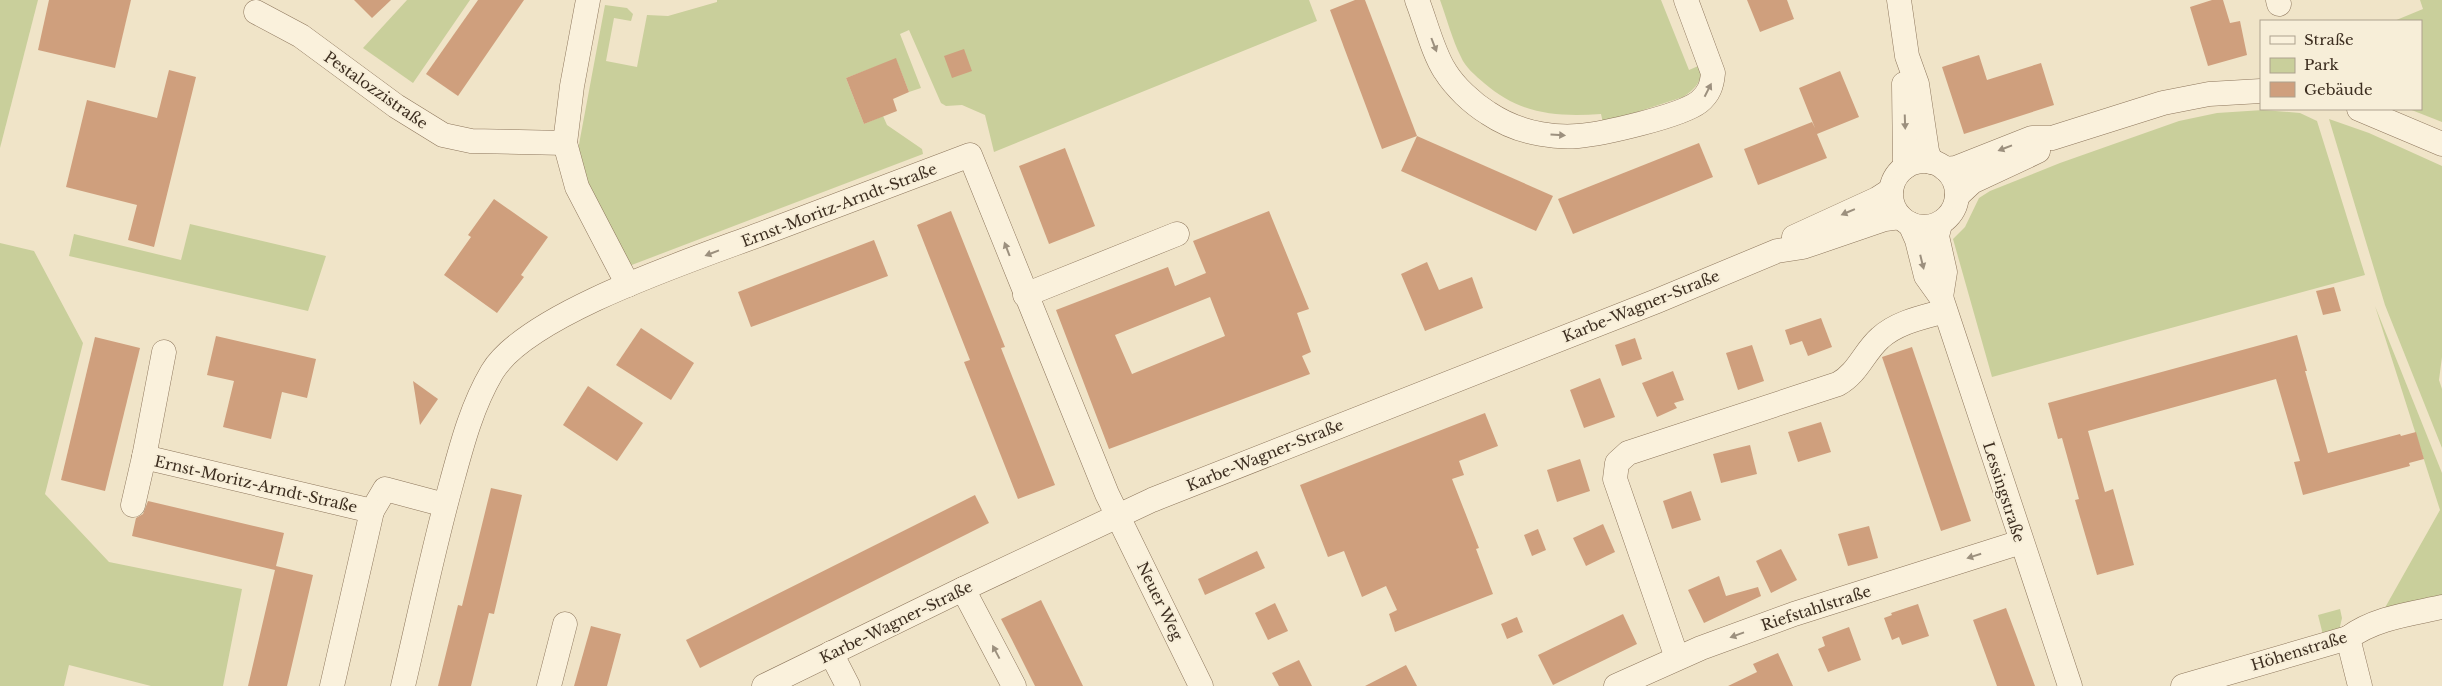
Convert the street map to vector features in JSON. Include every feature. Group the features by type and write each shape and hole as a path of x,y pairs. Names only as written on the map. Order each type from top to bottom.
{"street":[{"path":"588,0 572,86 565,143 577,187 628,285"},
{"path":"1416,0 1444,70 1461,91 1488,113 1515,127 1540,134 1577,136 1606,132 1669,115 1697,104 1706,95 1712,86 1713,73 1686,0"},
{"path":"1898,0 1907,56 1917,84 1927,151 1955,182 1957,196"},
{"name":"Pestalozzistraße","path":"256,12 301,36 396,106 443,135 471,141 565,143"},
{"path":"1905,167 1904,86 1907,56"},
{"path":"2052,138 2038,151 1972,182 1957,196 1950,215 1940,224 1926,228 1905,221 1892,202 1891,190 1896,176 1905,167 1915,162 1956,168 2032,138 2052,138 2163,103 2210,94 2260,91"},
{"path":"2361,110 2442,144"},
{"name":"Ernst-Moritz-Arndt-Straße","path":"403,686 445,505 466,430 481,393 493,370 507,354 533,334 558,319 628,285 970,155 1025,295 1118,516"},
{"name":"Karbe-Wagner-Straße","path":"1777,251 1796,234 1878,199 1891,190"},
{"name":"Karbe-Wagner-Straße","path":"764,686 963,588 1161,496 1657,301 1777,251 1803,247 1885,219 1905,221"},
{"name":"Lessingstraße","path":"1905,221 1917,240 1926,276 1943,304 2070,686"},
{"name":"Lessingstraße","path":"1940,224 1937,236 1945,272 1943,304"},
{"path":"1025,295 1178,234"},
{"path":"1677,658 1615,479 1617,463 1628,453 1838,384 1852,374 1872,346 1885,334 1943,304"},
{"name":"Ernst-Moritz-Arndt-Straße","path":"132,505 144,457 164,352"},
{"name":"Ernst-Moritz-Arndt-Straße","path":"144,457 372,511 386,489 445,505"},
{"path":"332,686 372,511"},
{"name":"Neuer Weg","path":"1118,516 1201,686"},
{"name":"Riefstahlstraße","path":"1616,686 1677,658 1794,614 2021,542"},
{"path":"963,588 1014,686"},
{"name":"Höhenstraße","path":"2183,686 2348,638 2358,630 2376,622 2442,607"},
{"path":"549,686 564,624"},
{"path":"2348,638 2360,686"},
{"path":"831,653 848,686"}],"green space":[{"path":"0,0 38,0 0,148"},
{"path":"407,0 470,0 413,83 363,48"},
{"path":"717,0 1309,0 1317,21 994,152 985,115 962,105 946,106 941,103 909,30 900,34 921,88 909,92 896,59 846,78 864,124 883,116 887,125 922,149 923,154 629,266 583,184 577,155 605,5 627,8 633,14 631,21 614,18 606,61 637,67 647,15 668,16 717,2"},
{"path":"1440,0 1661,0 1689,70 1703,64 1701,75 1695,87 1683,97 1603,123 1601,114 1553,114 1525,107 1497,93 1465,64 1455,43"},
{"path":"2420,0 2442,0 2442,122 2412,110 2422,110 2422,20 2396,20 2423,9"},
{"path":"2263,110 2300,113 2317,121 2365,275 1992,377 1953,239 1965,227 1979,198 1990,191 2060,163 2179,121 2217,113"},
{"path":"2329,119 2369,133 2442,166 2442,357 2439,380 2442,389 2442,448 2385,305"},
{"path":"190,224 326,256 308,311 69,256 74,234 181,260"},
{"path":"0,243 34,251 83,343 45,494 109,562 242,589 223,686 151,686 69,665 64,686 0,686"},
{"path":"2375,306 2442,473 2442,599 2382,613 2440,510"},
{"path":"2340,609 2342,618 2339,631 2323,635 2318,615"}],"building":[{"path":"49,0 131,0 115,68 38,50"},
{"path":"354,0 391,0 372,18"},
{"path":"478,0 524,0 458,96 426,74"},
{"path":"1355,0 1365,0 1417,136 1382,149 1330,10"},
{"path":"1747,0 1787,0 1794,19 1760,32"},
{"path":"2212,0 2223,0 2230,23 2240,21 2247,55 2208,66 2190,7"},
{"path":"964,49 972,71 952,78 944,56"},
{"path":"1979,55 1987,80 2041,63 2054,105 1964,134 1942,67"},
{"path":"896,58 909,92 893,99 897,111 864,124 846,78"},
{"path":"169,70 196,77 154,247 128,240 137,205 66,187 87,100 157,118"},
{"path":"1840,71 1859,117 1817,134 1827,158 1758,185 1744,149 1812,122 1815,128 1799,88"},
{"path":"1417,136 1553,196 1536,231 1401,171"},
{"path":"1699,143 1713,177 1573,234 1558,199"},
{"path":"1065,148 1095,226 1049,244 1019,166"},
{"path":"494,199 548,237 521,275 524,277 497,313 444,275 471,237 468,235"},
{"path":"951,211 1005,347 1001,348 1055,485 1018,499 964,362 970,360 917,225"},
{"path":"1269,211 1309,309 1297,313 1311,352 1302,356 1310,374 1109,449 1056,310 1168,267 1175,286 1206,273 1193,241","holes":["1210,297 1225,336 1132,374 1115,335"]},
{"path":"874,240 888,276 751,327 738,292"},
{"path":"1427,262 1439,290 1472,277 1483,308 1425,331 1401,274"},
{"path":"2334,287 2341,311 2323,315 2316,291"},
{"path":"1821,318 1832,347 1808,356 1802,341 1790,345 1785,330"},
{"path":"641,328 694,363 671,400 616,365"},
{"path":"2297,335 2328,453 2400,434 2401,436 2416,432 2424,459 2409,463 2410,466 2303,495 2294,462 2300,461 2276,379 2088,431 2105,492 2113,489 2134,565 2097,575 2075,500 2079,499 2062,438 2058,439 2048,403"},
{"path":"216,336 316,359 307,398 282,392 271,439 223,427 234,381 207,375"},
{"path":"95,337 140,348 105,491 61,480"},
{"path":"1635,338 1642,359 1622,366 1615,345"},
{"path":"1752,345 1764,381 1738,390 1726,353"},
{"path":"1912,347 1971,521 1941,531 1882,357"},
{"path":"1673,371 1684,400 1674,403 1677,408 1657,417 1642,383"},
{"path":"1600,378 1615,417 1584,428 1570,390"},
{"path":"413,381 438,399 420,425"},
{"path":"588,386 643,423 617,461 563,425"},
{"path":"1485,413 1498,446 1459,461 1464,475 1452,479 1479,548 1476,549 1493,594 1395,632 1389,614 1397,610 1386,586 1362,597 1344,551 1328,557 1300,485"},
{"path":"1821,422 1831,452 1798,462 1788,432"},
{"path":"1750,445 1757,474 1721,483 1713,454"},
{"path":"1580,459 1590,491 1557,502 1547,470"},
{"path":"491,488 522,495 494,614 489,613 471,686 438,686 458,605 462,606"},
{"path":"1691,491 1701,520 1672,529 1663,501"},
{"path":"975,495 989,523 700,668 686,640"},
{"path":"148,501 284,533 276,566 313,575 287,686 248,686 275,570 132,536 136,518 143,514"},
{"path":"1603,524 1615,552 1586,566 1573,538"},
{"path":"1869,526 1878,558 1848,566 1838,534"},
{"path":"1538,529 1546,550 1532,556 1524,535"},
{"path":"1781,549 1797,580 1771,593 1756,561"},
{"path":"1257,551 1265,568 1205,595 1198,579"},
{"path":"1719,576 1726,596 1758,587 1761,596 1704,623 1688,590"},
{"path":"1041,600 1083,686 1035,686 1001,619"},
{"path":"1275,603 1288,631 1268,640 1255,613"},
{"path":"1918,604 1929,636 1902,645 1899,637 1892,640 1884,618 1892,615 1891,613"},
{"path":"2006,608 2035,686 1997,686 1973,620"},
{"path":"1623,614 1637,644 1553,685 1538,655"},
{"path":"1517,617 1523,632 1507,639 1501,624"},
{"path":"591,626 621,634 607,686 574,686"},
{"path":"1849,627 1861,660 1828,672 1818,649 1825,646 1822,637"},
{"path":"1778,653 1793,686 1728,686 1757,672 1753,664"},
{"path":"1299,660 1312,686 1279,686 1272,673"},
{"path":"1406,665 1417,686 1365,686"}]}
